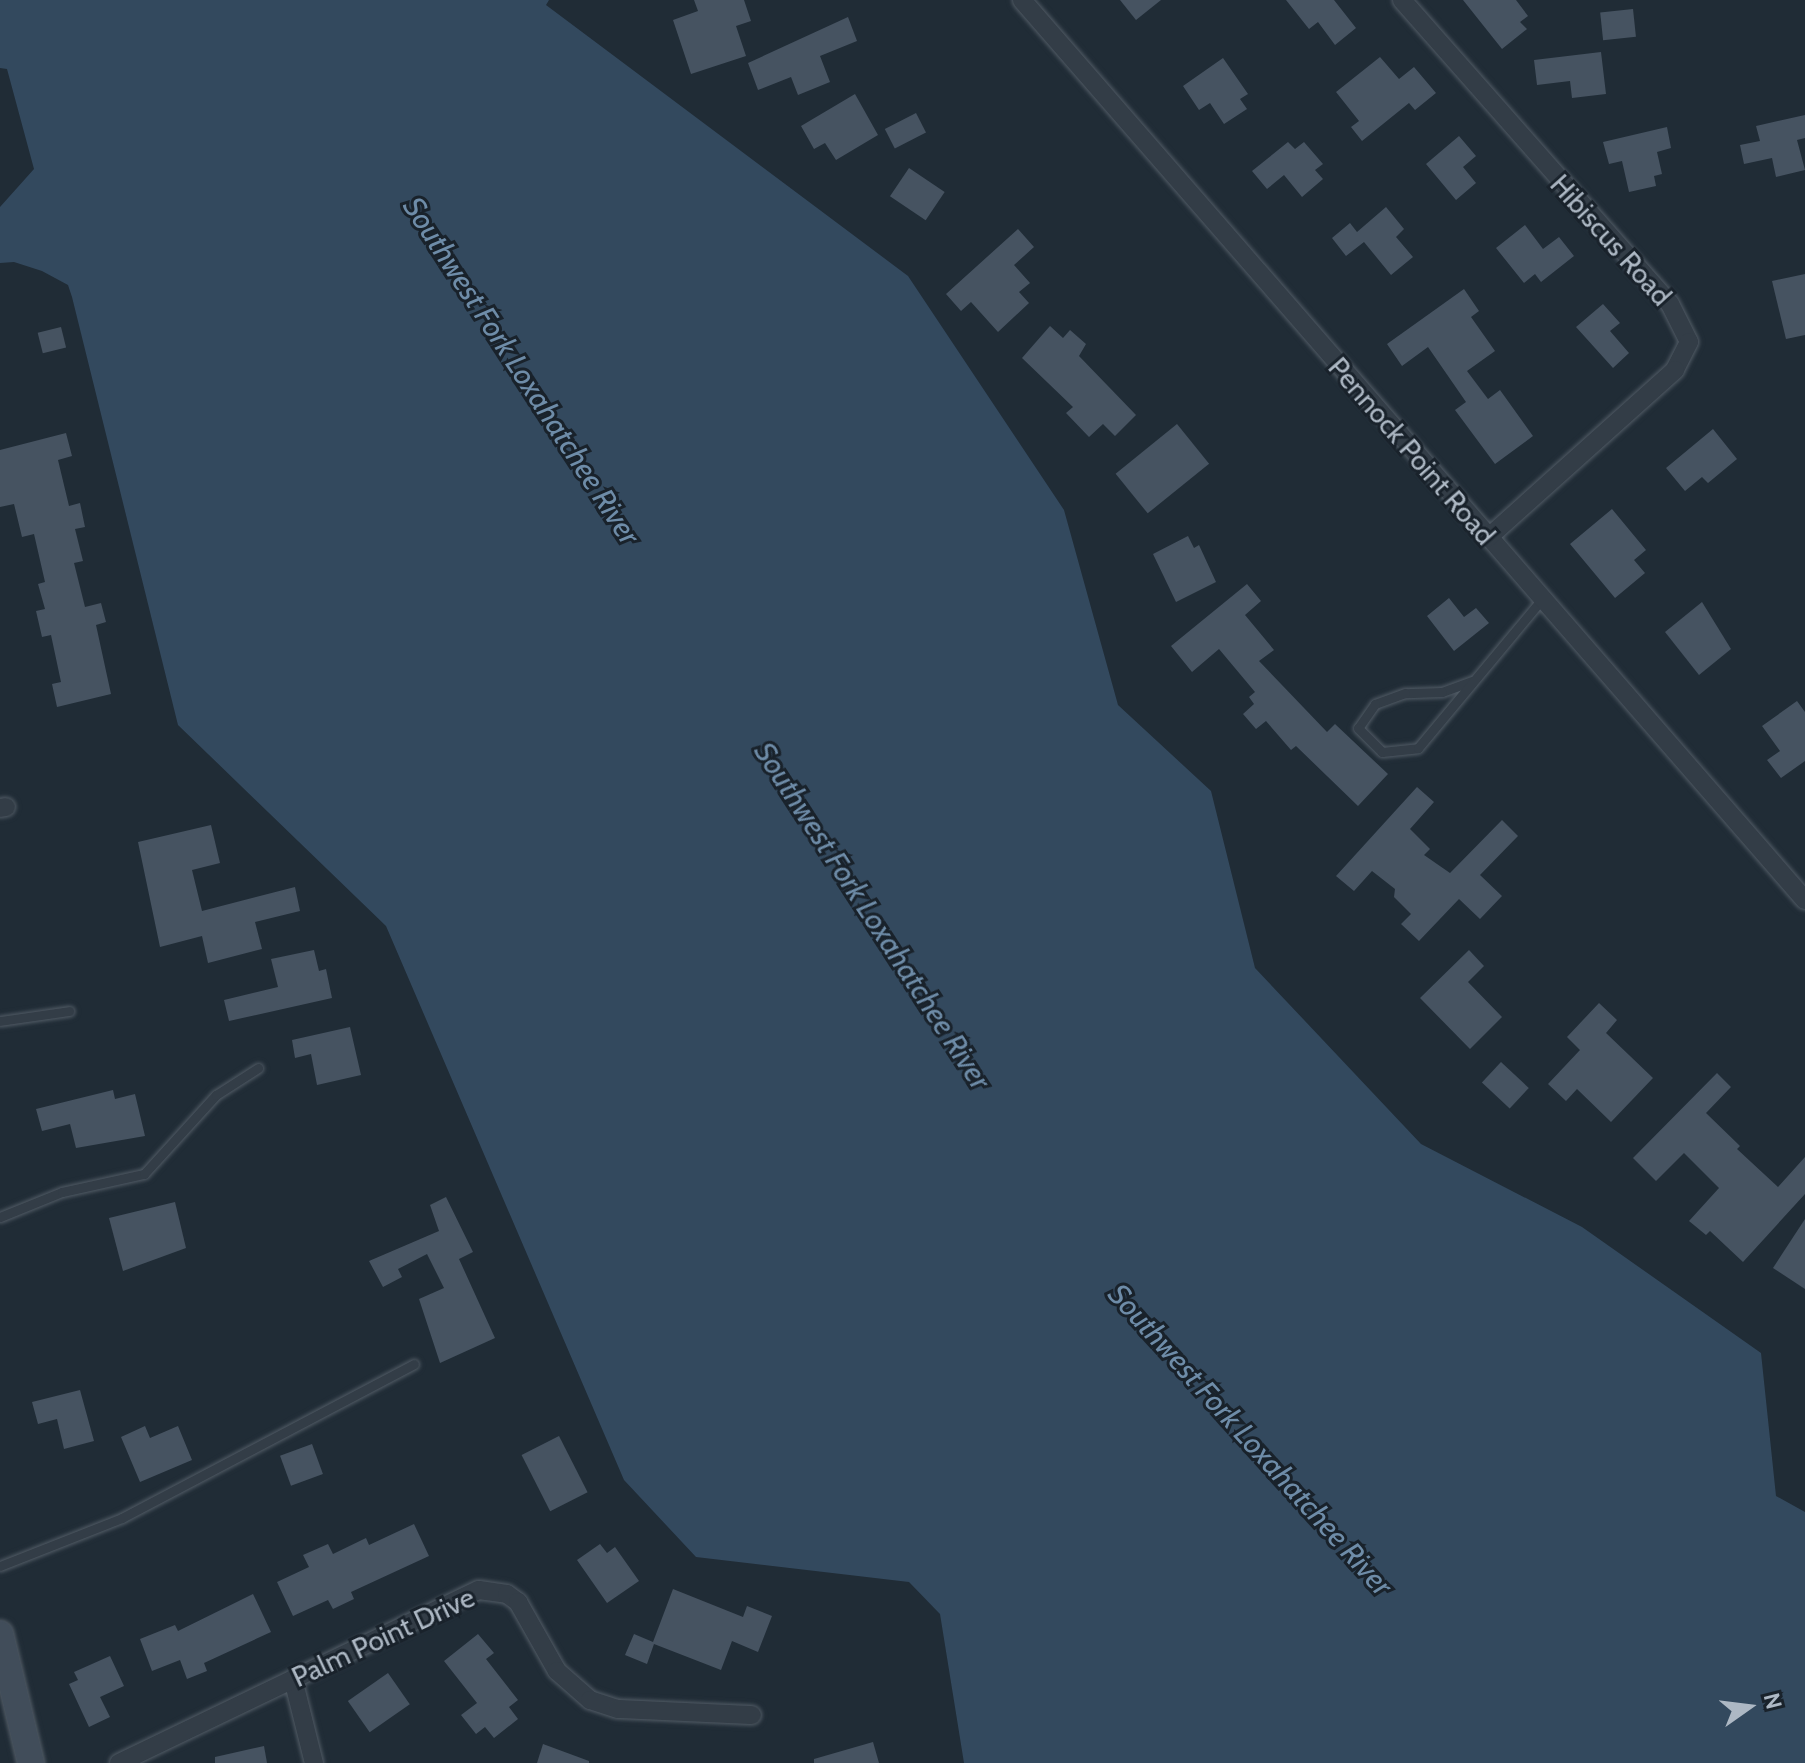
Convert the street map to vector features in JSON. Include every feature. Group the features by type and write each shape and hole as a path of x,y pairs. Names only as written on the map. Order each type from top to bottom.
{"street":[{"name":"Pennock Point Road","path":"1022,0 1805,900"},
{"name":"Hibiscus Road","path":"1402,0 1670,304 1689,342 1675,370 1488,538"},
{"name":"Palm Point Drive","path":"119,1763 467,1594 493,1590 518,1602 557,1671 590,1700 618,1709 752,1715"},
{"path":"0,1634 9,1713 31,1763"},
{"path":"293,1679 314,1763"}],"lane":[{"path":"1472,681 1442,692 1405,693 1375,704 1358,728 1382,752 1418,748 1542,599"},
{"path":"0,1021 69,1011"},
{"path":"0,1217 62,1192 144,1174 216,1095 258,1068"},
{"path":"0,1566 122,1518 414,1364"}],"water":[{"name":"Southwest Fork Loxahatchee River","path":"0,0 549,0 546,5 908,276 1064,510 1118,705 1211,791 1255,968 1421,1144 1582,1227 1761,1353 1776,1496 1805,1512 1805,1763 964,1763 940,1614 909,1582 696,1557 624,1480 386,926 178,725 68,285 42,271 14,262 0,263 0,207 34,169 7,69 0,68"}],"building":[{"path":"694,0 744,0 751,21 736,26 746,56 691,74 673,20 698,11"},
{"path":"1120,0 1161,0 1136,20"},
{"path":"1286,0 1334,0 1356,28 1335,45 1318,22 1309,29"},
{"path":"1463,0 1516,0 1528,16 1520,22 1527,29 1502,49"},
{"path":"1633,9 1636,37 1603,40 1600,12"},
{"path":"848,17 857,41 820,56 830,82 798,95 791,77 758,90 748,63"},
{"path":"1601,52 1606,94 1572,98 1570,81 1537,85 1534,60"},
{"path":"1380,57 1399,79 1414,67 1436,93 1415,110 1409,103 1362,141 1351,127 1359,121 1336,92"},
{"path":"1223,58 1248,94 1240,99 1247,109 1224,124 1210,103 1199,110 1183,86"},
{"path":"855,94 878,135 836,160 825,143 814,149 801,126"},
{"path":"916,113 926,133 895,148 885,129"},
{"path":"1805,115 1805,138 1797,140 1805,170 1776,177 1772,158 1744,164 1740,145 1760,141 1756,126"},
{"path":"1667,127 1671,148 1657,152 1662,174 1654,176 1656,186 1629,192 1622,161 1609,164 1603,142"},
{"path":"1459,136 1476,156 1463,167 1476,183 1456,200 1426,164"},
{"path":"1288,142 1295,149 1304,142 1323,164 1315,170 1323,179 1302,197 1284,175 1267,189 1252,171"},
{"path":"909,168 945,192 926,220 890,196"},
{"path":"1386,207 1404,229 1396,237 1413,257 1391,275 1364,242 1346,256 1332,238 1350,223 1357,232"},
{"path":"1525,225 1543,249 1559,237 1574,256 1541,282 1535,274 1524,283 1496,248"},
{"path":"1018,229 1034,247 1014,265 1030,283 1019,292 1029,303 998,332 971,302 961,311 946,294"},
{"path":"1805,274 1805,335 1786,339 1772,281"},
{"path":"1464,289 1479,311 1471,317 1495,351 1467,371 1488,399 1500,390 1533,436 1495,464 1455,410 1466,402 1428,347 1402,366 1387,344"},
{"path":"1603,304 1620,323 1610,331 1629,353 1613,368 1576,327"},
{"path":"1050,326 1063,338 1070,330 1086,344 1079,356 1136,415 1115,436 1103,424 1089,437 1066,413 1073,407 1022,358"},
{"path":"61,327 66,347 43,353 38,333"},
{"path":"1177,424 1209,464 1148,513 1116,474"},
{"path":"1713,429 1737,459 1708,483 1702,477 1685,491 1666,468"},
{"path":"66,433 72,456 58,460 69,506 80,503 85,527 75,529 83,561 74,563 85,607 101,603 106,622 96,625 111,694 57,707 52,684 61,682 51,635 42,637 36,611 45,609 38,584 45,582 34,534 22,537 14,504 0,507 0,450"},
{"path":"1612,509 1646,550 1634,560 1645,573 1615,598 1570,544"},
{"path":"1188,536 1194,548 1199,545 1216,582 1176,602 1153,554"},
{"path":"1247,584 1261,601 1245,615 1274,650 1259,661 1327,732 1335,724 1388,774 1358,806 1296,746 1291,750 1266,721 1256,729 1243,714 1254,704 1249,697 1255,692 1219,649 1192,672 1171,646"},
{"path":"1449,598 1464,617 1476,608 1489,623 1454,651 1427,616"},
{"path":"1702,602 1731,649 1699,675 1665,632"},
{"path":"1797,701 1805,712 1805,761 1781,778 1767,760 1780,751 1762,726"},
{"path":"1417,787 1434,802 1410,829 1430,849 1424,855 1450,873 1502,820 1518,836 1480,875 1502,896 1480,919 1459,899 1419,941 1401,924 1411,914 1394,897 1395,889 1372,871 1354,891 1336,876"},
{"path":"211,825 220,863 192,870 202,911 295,887 300,911 255,922 262,949 208,963 202,936 160,947 138,842"},
{"path":"314,950 319,971 326,969 332,998 229,1021 224,1000 278,987 271,959"},
{"path":"1469,950 1484,966 1468,982 1502,1017 1470,1049 1420,998"},
{"path":"1599,1003 1617,1020 1606,1033 1653,1078 1611,1122 1577,1089 1566,1101 1548,1084 1580,1050 1567,1037"},
{"path":"350,1027 361,1075 317,1085 311,1054 295,1058 292,1040"},
{"path":"1501,1062 1529,1088 1510,1108 1482,1082"},
{"path":"1717,1073 1731,1087 1706,1113 1740,1146 1737,1149 1778,1187 1805,1157 1805,1194 1743,1262 1710,1231 1706,1235 1689,1221 1719,1188 1684,1153 1656,1181 1633,1158"},
{"path":"113,1090 115,1099 135,1094 145,1136 76,1148 70,1124 42,1131 36,1109"},
{"path":"446,1197 473,1252 459,1259 495,1338 440,1363 419,1299 444,1288 427,1254 398,1269 402,1277 383,1287 369,1261 439,1231 430,1205"},
{"path":"175,1202 186,1248 123,1271 109,1218"},
{"path":"1805,1219 1805,1289 1773,1268"},
{"path":"80,1390 94,1441 64,1449 57,1419 38,1424 32,1402"},
{"path":"145,1426 150,1438 178,1426 192,1460 140,1482 121,1437"},
{"path":"559,1436 588,1492 550,1511 522,1455"},
{"path":"312,1444 323,1474 291,1486 280,1456"},
{"path":"414,1524 429,1556 351,1592 354,1599 333,1609 328,1600 293,1616 277,1582 309,1567 303,1555 328,1544 333,1554 366,1538 369,1545"},
{"path":"600,1544 607,1553 615,1547 639,1581 607,1603 577,1560"},
{"path":"673,1589 743,1617 747,1606 772,1616 758,1652 732,1641 721,1670 654,1644 647,1664 625,1655 634,1634 653,1642"},
{"path":"253,1594 271,1632 204,1663 207,1671 187,1679 180,1660 152,1671 140,1639 175,1625 178,1631"},
{"path":"478,1634 494,1653 486,1659 518,1700 509,1707 518,1719 494,1738 485,1727 476,1734 461,1715 477,1703 444,1661"},
{"path":"110,1656 124,1686 100,1697 110,1717 89,1727 69,1684 78,1680 74,1672"},
{"path":"388,1673 410,1704 370,1732 348,1701"},
{"path":"873,1742 879,1763 814,1763 814,1759"},
{"path":"543,1744 589,1761 589,1763 537,1763"},
{"path":"264,1746 267,1763 215,1763 215,1757"}]}
